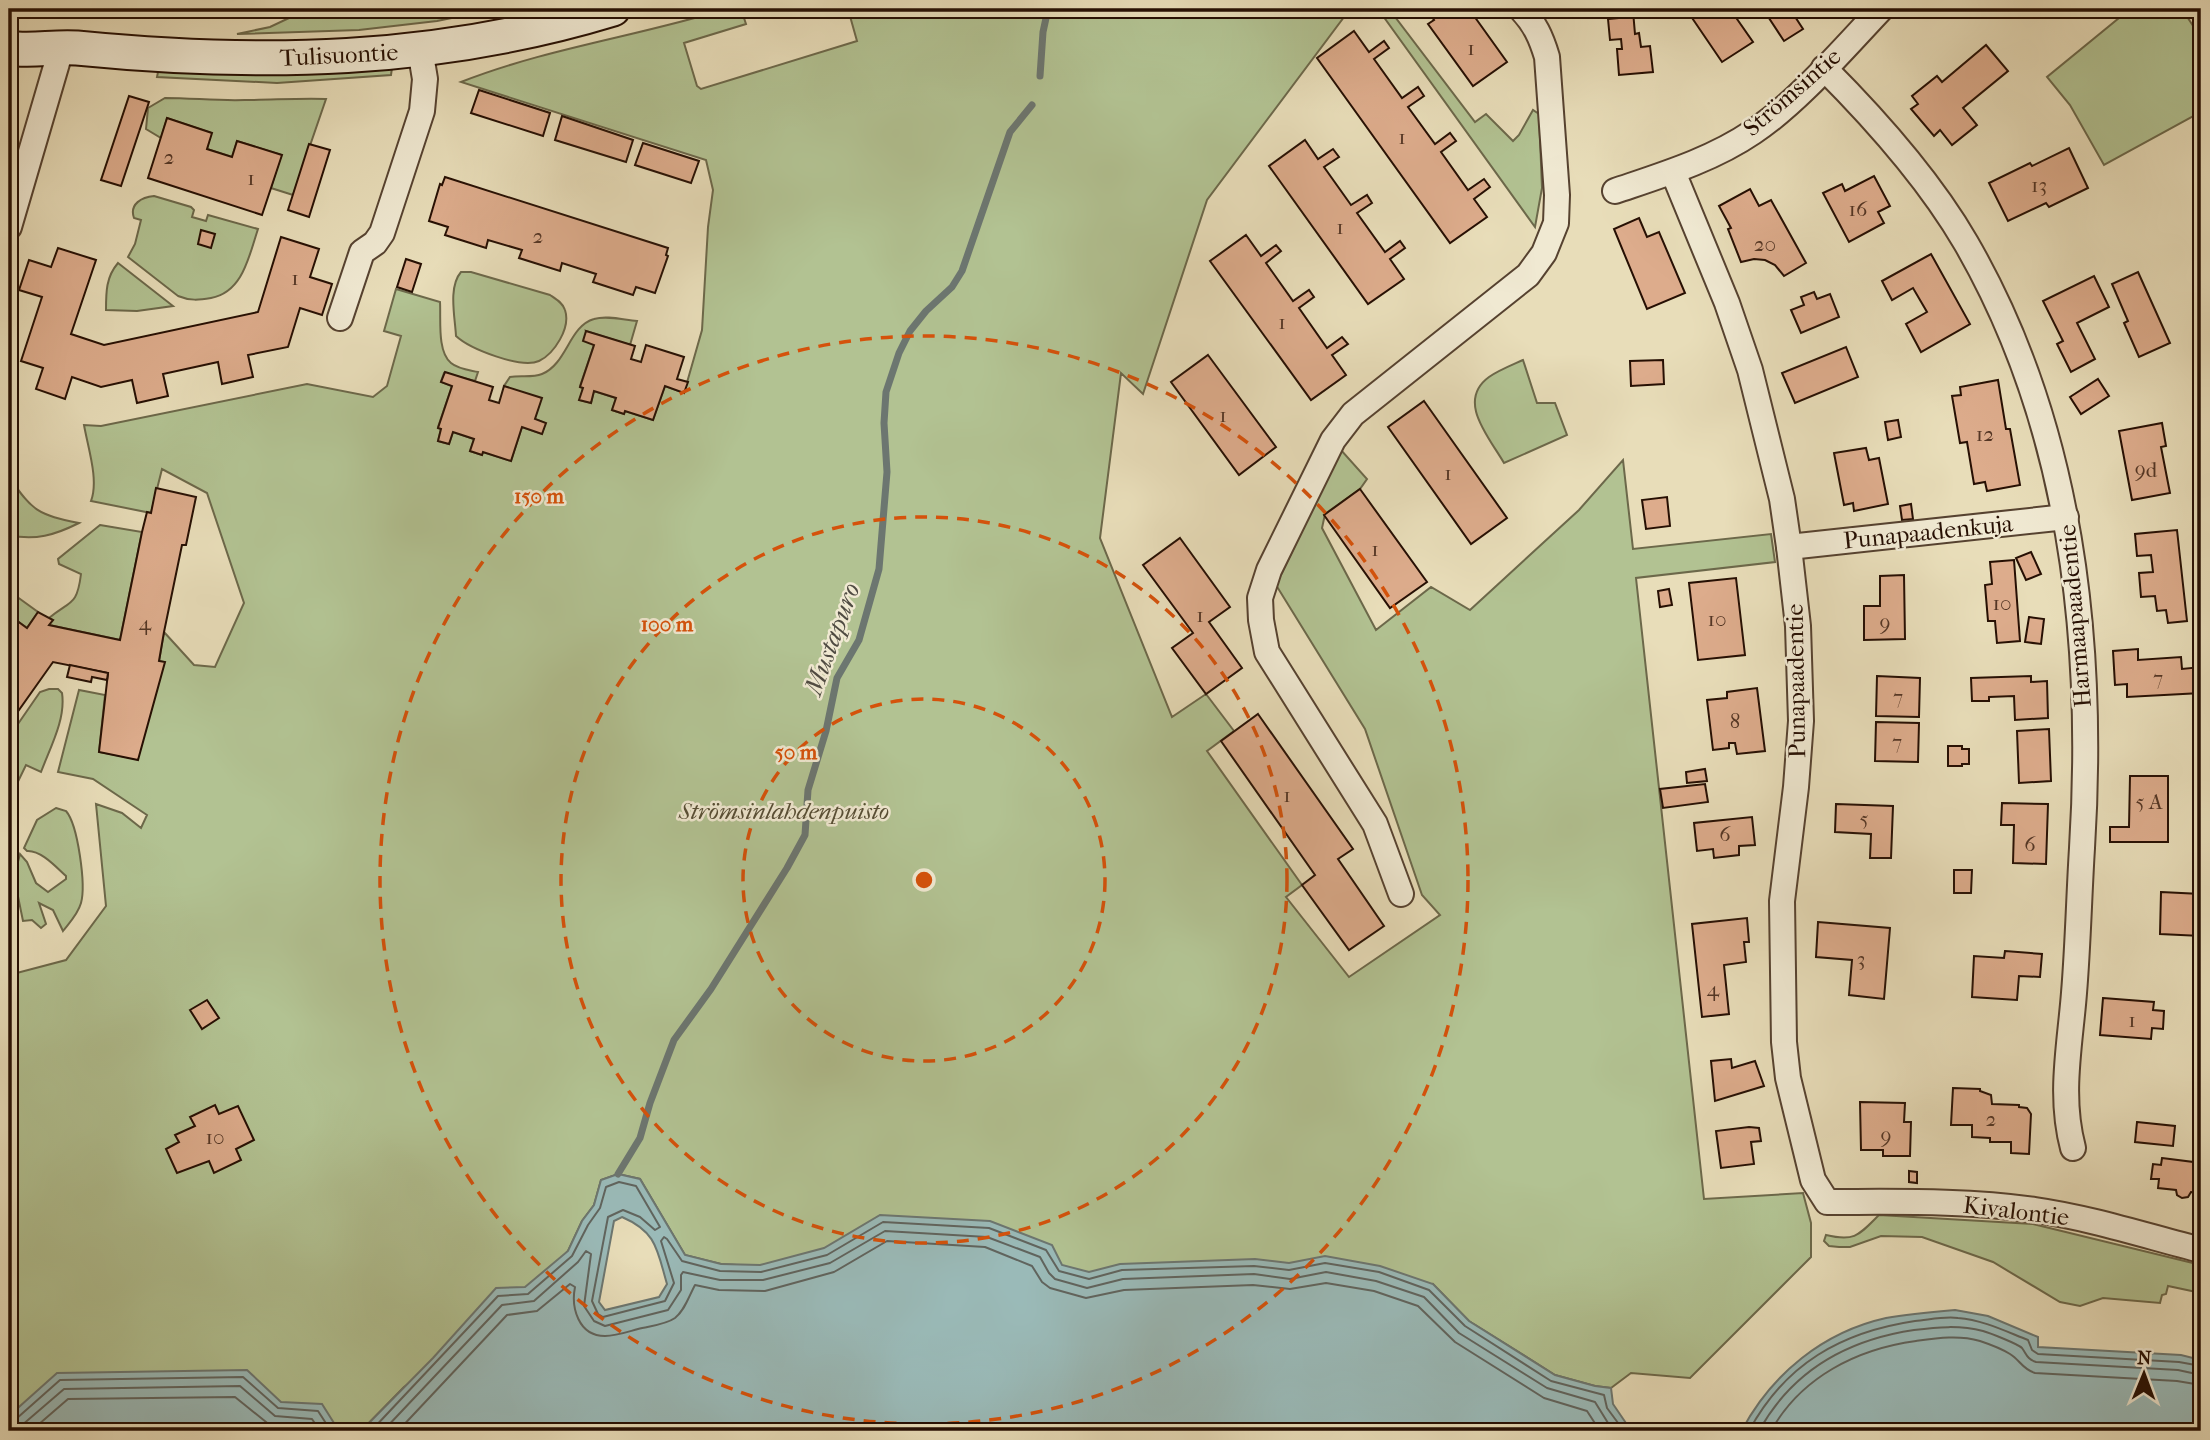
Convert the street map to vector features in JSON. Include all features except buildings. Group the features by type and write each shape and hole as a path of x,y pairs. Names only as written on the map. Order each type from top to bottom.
{"main road":[{"name":"Tulisuontie","path":"9,31 62,46 148,55 285,59 459,44 531,30 613,9"},
{"name":"Tulisuontie","path":"9,48 19,50 62,46"}],"street":[{"path":"1401,894 1376,824 1267,652 1260,598 1269,570 1332,440 1353,414 1528,275 1544,253 1556,223 1557,195 1546,57 1538,31 1521,9"},
{"name":"Strömsintie","path":"1615,191 1673,172 1754,132 1824,68 1881,9"},
{"path":"9,227 62,46"},
{"path":"340,318 362,252 375,243 382,233 422,111 425,79 420,49"},
{"name":"Harmaapaadentie","path":"1824,68 1893,144 1931,192 1965,240 1993,290 2041,411 2066,517 2079,607 2086,784 2065,1097 2073,1148"},
{"name":"Punapaadentie","path":"1673,172 1727,303 1750,370 1782,499 1798,626 1801,721 1782,901 1784,1042 1788,1079 1813,1180 1827,1202"},
{"name":"Punapaadenkuja","path":"1789,547 2066,517"},
{"name":"Kivalontie","path":"1827,1202 1908,1202 2035,1210 2085,1219 2201,1250"}],"green space":[{"path":"308,9 496,9 437,21 359,30 237,34 270,27"},
{"name":"Strömsinlahdenpuisto","path":"726,9 741,9 746,24 684,43 697,86 701,89 857,41 848,9 1350,9 1207,200 1143,394 1121,373 1100,538 1172,717 1206,694 1234,731 1207,751 1302,885 1286,897 1349,977 1440,915 1422,895 1365,729 1276,585 1341,450 1367,479 1360,489 1325,514 1322,528 1376,630 1431,587 1470,610 1579,510 1623,460 1633,549 1771,534 1775,562 1636,578 1704,1199 1803,1193 1811,1223 1811,1257 1690,1378 1631,1373 1611,1388 1555,1375 1469,1321 1433,1284 1414,1310 721,1264 685,1255 640,1179 618,1174 601,1180 594,1205 582,1221 568,1251 505,1317 404,1387 361,1431 9,1431 9,975 66,960 106,906 96,804 122,813 141,828 147,815 93,779 58,772 79,690 105,695 99,752 137,759 164,662 159,661 164,632 194,665 215,667 244,603 207,493 162,469 151,513 91,501 94,484 84,425 101,426 307,384 373,397 387,386 401,336 384,331 396,289 440,302 442,343 447,358 457,367 478,372 475,381 444,373 441,382 452,386 438,427 441,429 438,441 449,444 453,432 474,439 470,451 482,455 483,452 511,461 522,427 542,434 545,423 535,419 504,386 510,377 538,375 550,369 579,329 599,318 637,321 630,345 586,331 594,345 580,386 583,388 580,400 591,403 594,391 616,398 612,410 624,414 625,411 653,420 665,386 684,393 702,330 713,190 706,160 461,82 525,60"},
{"path":"1378,9 1389,9 1475,122 1486,114 1513,141 1533,110 1539,114 1542,188 1535,227"},
{"path":"2130,9 2182,9 2201,38 2201,112 2104,165 2070,105 2047,77"},
{"path":"159,67 392,68 391,75 277,83 157,77"},
{"path":"165,98 326,99 293,195 271,188 281,155 237,141 232,157 207,149 211,133 167,118 161,138 146,129 148,108"},
{"path":"154,196 191,207 194,210 192,217 206,221 208,215 258,229 248,261 238,281 231,288 211,298 182,298 128,257 135,244 141,220 134,218 133,209 141,200"},
{"path":"118,263 173,306 137,311 106,310 109,279"},
{"path":"461,272 471,272 550,295 561,303 566,325 560,340 550,353 539,361 520,362 484,352 456,336 453,294"},
{"path":"1523,360 1537,403 1555,403 1567,435 1504,463 1478,419 1475,397 1489,377"},
{"path":"9,476 37,510 79,523 45,536 9,535"},
{"path":"100,525 142,532 120,640 49,625 53,620 49,618 75,597 81,574 59,564 58,559"},
{"path":"9,591 38,612 27,628 9,615"},
{"path":"58,689 62,693 62,713 56,733 41,772 26,765 9,800 9,737 40,692"},
{"path":"56,808 66,811 74,829 82,883 80,907 63,931 53,910 39,903 46,924 41,928 32,920 23,921 14,877 20,854 27,862 36,883 48,892 66,879 48,860 24,848 37,820"},
{"path":"1879,1215 2033,1224 2201,1265 2201,1293 2168,1286 2160,1303 2103,1298 2080,1306 2060,1302 1993,1262 1922,1237 1881,1236 1850,1247 1829,1246 1824,1241 1826,1235 1844,1238 1856,1235"}],"water":[{"path":"618,1174 640,1179 685,1255 721,1264 760,1265 824,1248 880,1215 990,1221 1052,1245 1062,1265 1089,1272 1120,1264 1255,1259 1289,1263 1325,1256 1380,1266 1433,1284 1469,1321 1555,1375 1611,1388 1613,1404 1630,1429 1644,1427 1650,1431 361,1431 433,1358 496,1288 525,1287 568,1251 582,1221 594,1205 601,1180","holes":["622,1217 634,1223 654,1243 667,1284 659,1297 605,1310 599,1302 614,1221"]},
{"path":"1955,1310 1988,1316 2038,1337 2038,1347 2181,1355 2201,1360 2201,1431 1742,1430 1768,1391 1802,1358 1821,1345 1841,1334 1886,1318"},
{"path":"247,1370 281,1402 322,1404 339,1431 9,1431 10,1415 57,1373"}],"waterway":[{"name":"Mustapuro","path":"1040,76 1043,32 1048,9"},
{"name":"Mustapuro","path":"618,1174 640,1138 674,1040 711,989 805,835 808,790 826,731 837,678 859,640 879,569 887,472 884,423 886,392 899,353 910,331 926,311 952,287 962,271 1010,132 1032,105"}]}
